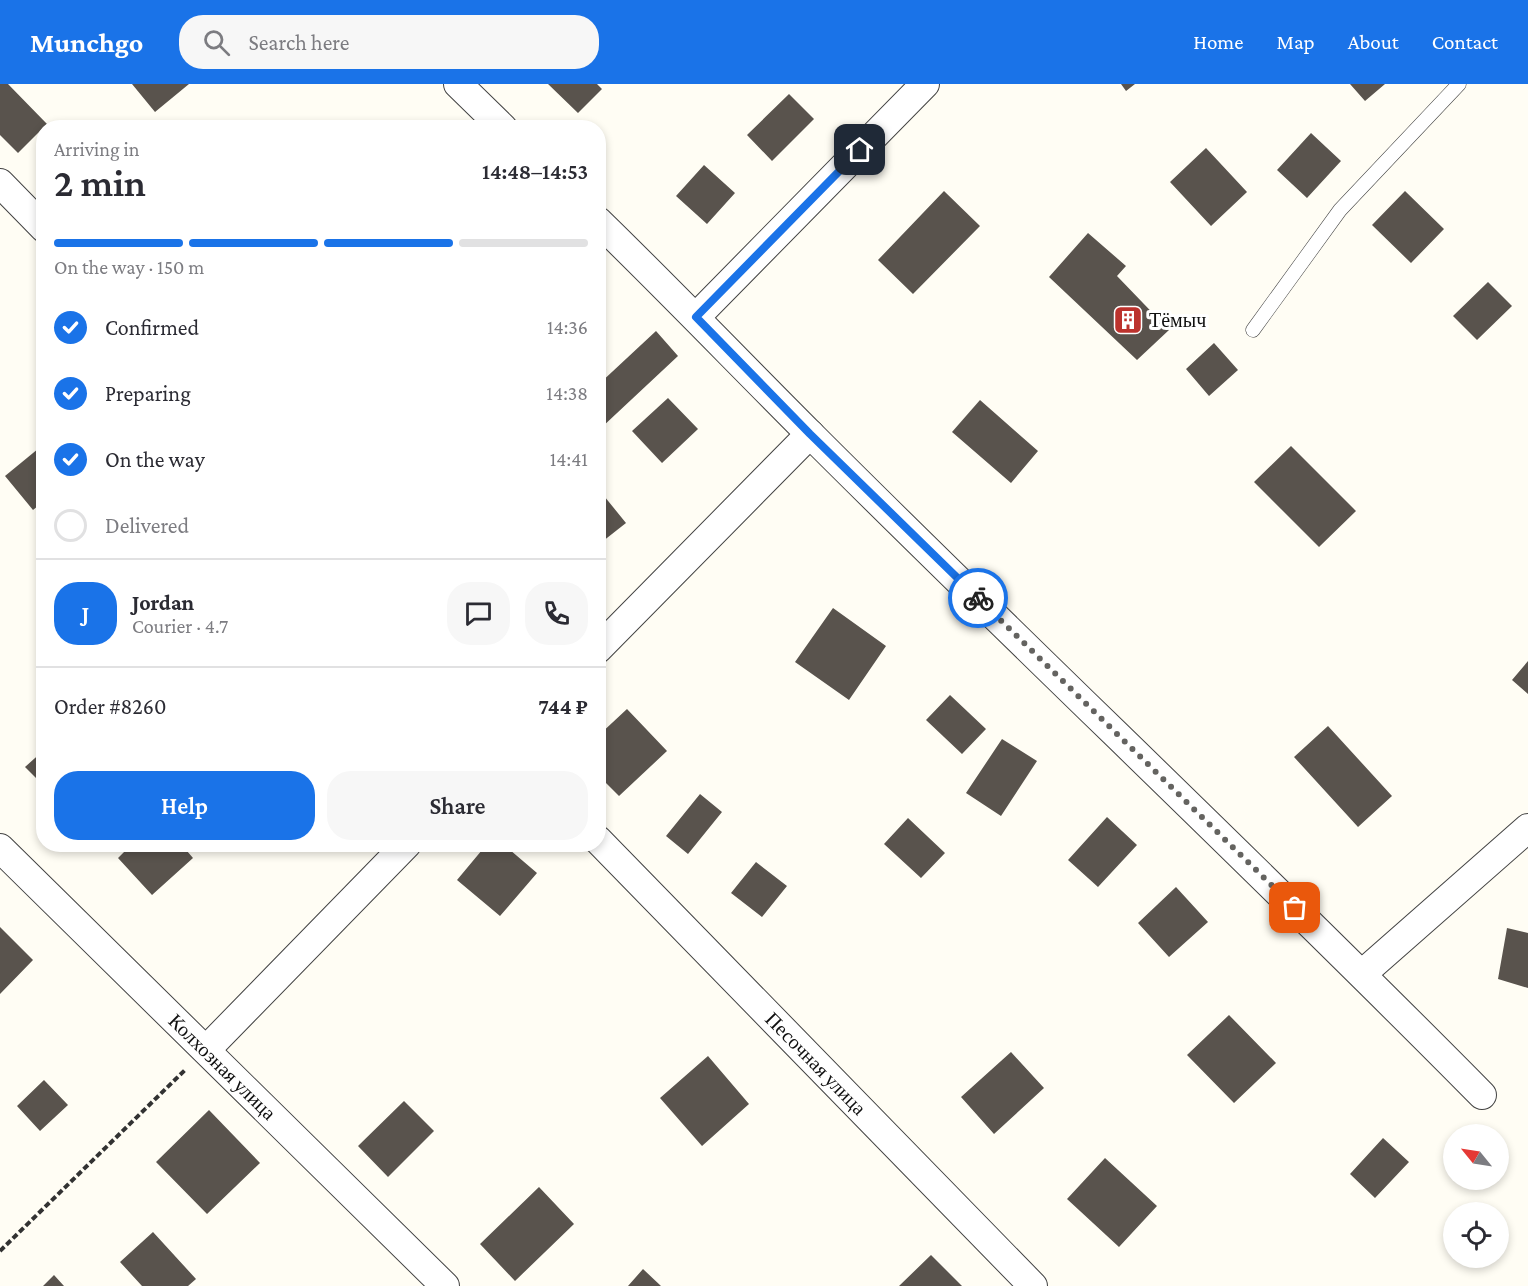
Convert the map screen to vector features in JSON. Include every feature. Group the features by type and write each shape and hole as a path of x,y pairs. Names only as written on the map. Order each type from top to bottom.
{"street":[{"path":"458,84 495,120"},
{"path":"696,317 925,84"},
{"path":"0,183 36,220"},
{"path":"606,229 810,434 1362,974 1482,1095"},
{"path":"606,641 810,434"},
{"path":"1362,974 1528,828"},
{"name":"Колхозная улица","path":"0,848 444,1286"},
{"name":"Песочная улица","path":"606,848 1033,1286"},
{"path":"206,1050 399,852"}],"lane":[{"path":"1253,330 1340,210 1459,84"}],"path":[{"path":"0,1251 206,1050"}],"building":[{"path":"0,84 8,84 43,120 36,120 36,135 18,153 0,135"},
{"path":"132,84 189,84 155,112"},
{"path":"548,84 597,84 602,89 578,113"},
{"path":"1121,84 1135,84 1126,91"},
{"path":"1350,84 1385,84 1365,101"},
{"path":"789,94 814,119 772,161 747,135"},
{"path":"1311,133 1341,161 1307,198 1277,170"},
{"path":"1206,148 1247,192 1211,226 1170,182"},
{"path":"704,165 735,193 707,224 676,196"},
{"path":"944,191 980,226 913,294 878,260"},
{"path":"1405,191 1444,229 1411,263 1372,225"},
{"path":"1088,233 1126,266 1117,276 1169,330 1137,360 1049,277"},
{"path":"1488,282 1512,306 1477,340 1453,316"},
{"path":"656,331 678,356 606,423 606,378"},
{"path":"1214,343 1238,370 1209,396 1186,369"},
{"path":"668,398 698,429 662,463 632,431"},
{"path":"980,400 1038,451 1011,483 952,432"},
{"path":"1291,446 1356,511 1319,547 1254,482"},
{"path":"36,451 36,508 33,510 5,476"},
{"path":"606,498 626,523 606,539"},
{"path":"833,608 886,646 849,700 795,662"},
{"path":"1528,661 1528,694 1512,680"},
{"path":"950,695 986,729 962,754 926,720"},
{"path":"627,709 667,751 619,796 606,783 606,729"},
{"path":"1328,726 1392,796 1358,827 1294,757"},
{"path":"1002,739 1037,761 1001,816 966,793"},
{"path":"36,757 36,778 25,767"},
{"path":"700,794 722,812 688,854 666,836"},
{"path":"1107,817 1137,845 1098,887 1068,860"},
{"path":"908,818 945,853 921,878 884,844"},
{"path":"124,852 188,852 193,858 152,895 118,858"},
{"path":"480,852 512,852 537,873 500,916 457,880"},
{"path":"756,862 787,886 762,917 731,893"},
{"path":"1176,887 1208,922 1169,957 1138,923"},
{"path":"0,927 33,960 0,994"},
{"path":"1507,928 1528,933 1528,988 1498,979"},
{"path":"1229,1015 1276,1063 1234,1103 1187,1055"},
{"path":"1011,1052 1044,1088 994,1134 961,1097"},
{"path":"708,1056 749,1104 702,1146 660,1098"},
{"path":"44,1080 68,1105 40,1131 17,1106"},
{"path":"404,1101 434,1131 388,1177 358,1146"},
{"path":"209,1110 260,1163 207,1214 156,1162"},
{"path":"1383,1138 1409,1162 1375,1198 1350,1174"},
{"path":"1105,1158 1157,1206 1119,1247 1067,1199"},
{"path":"539,1187 574,1224 515,1281 480,1244"},
{"path":"153,1232 196,1279 188,1286 142,1286 120,1262"},
{"path":"931,1255 962,1286 899,1286"},
{"path":"643,1269 661,1286 628,1286"},
{"path":"54,1275 64,1286 43,1286"}],"way so far":[{"path":"978,598 1295,908"}],"place":[{"name":"Тёмыч","path":"1128,320"}],"route":[{"path":"860,150 696,317 810,434 978,598"}]}
